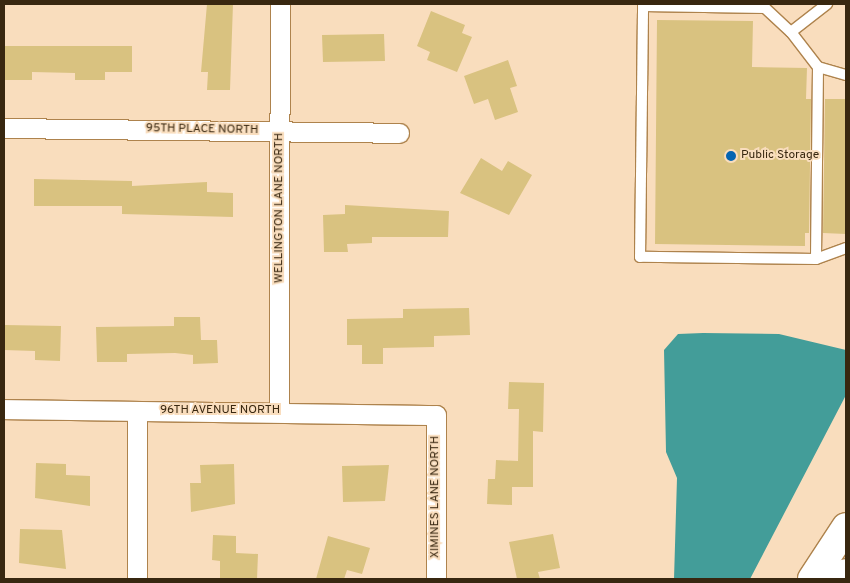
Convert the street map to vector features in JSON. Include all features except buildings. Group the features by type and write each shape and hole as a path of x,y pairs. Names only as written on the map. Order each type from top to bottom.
{"highway":[{"path":"812,579 846,527"},
{"path":"842,579 846,573"}],"street":[{"name":"WELLINGTON LANE NORTH","path":"280,4 280,412"},
{"name":"95TH PLACE NORTH","path":"4,128 399,133"},
{"name":"96TH AVENUE NORTH","path":"4,409 436,415"},
{"path":"137,579 138,411"},
{"name":"XIMINES LANE NORTH","path":"436,415 436,579"}],"lane":[{"path":"791,32 827,4"},
{"path":"846,75 818,67 791,32 765,8 643,6 640,257 816,259 846,248"},
{"path":"816,259 818,67"}],"water":[{"path":"678,334 779,334 846,350 846,395 750,579 674,579 677,478 666,452 664,350"}],"place":[{"name":"Public Storage","path":"731,156"}]}
